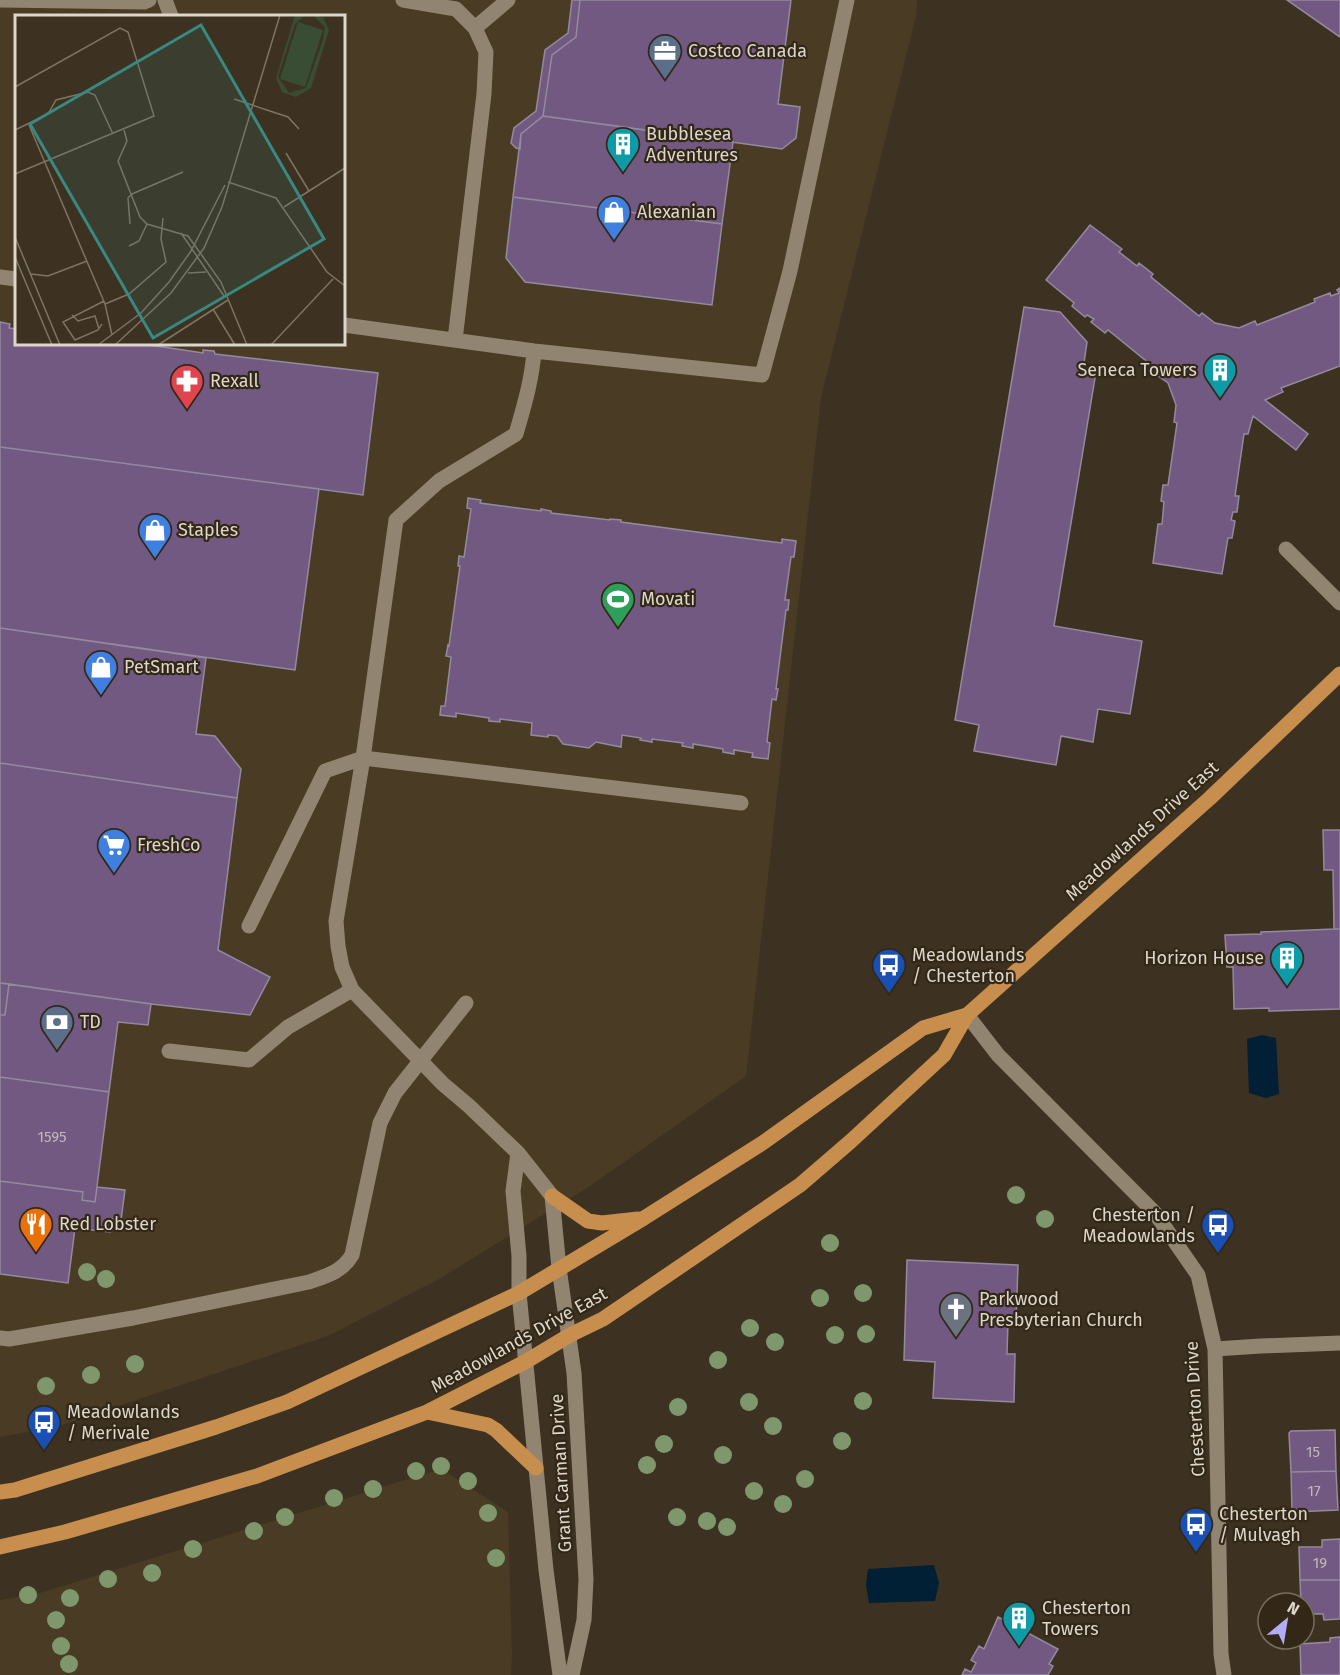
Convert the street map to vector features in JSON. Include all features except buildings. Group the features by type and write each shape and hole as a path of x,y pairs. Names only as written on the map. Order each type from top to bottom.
{"main road":[{"name":"Meadowlands Drive East","path":"0,1547 65,1532 257,1476 427,1412 603,1319 800,1185 852,1141 944,1055 967,1015 1210,798 1340,674"},
{"name":"Meadowlands Drive East","path":"0,1492 15,1490 216,1427 287,1402 519,1293 764,1142 923,1029 967,1015"},
{"path":"552,1196 588,1221 602,1223 644,1218"},
{"path":"427,1412 488,1425 536,1468"}],"street":[{"path":"0,0 144,3 149,0"},
{"path":"165,0 171,15"},
{"path":"403,0 456,9 475,27 486,52 485,82 455,340"},
{"path":"475,27 508,0"},
{"path":"345,325 534,351 762,375 790,271 847,0"},
{"path":"0,277 15,279"},
{"path":"534,351 528,395 516,434 439,481 396,520 363,758 336,921 342,967 352,990 443,1084 518,1153 552,1196"},
{"path":"1286,549 1340,603"},
{"path":"249,926 325,771 363,758 741,804"},
{"path":"169,1052 249,1060 288,1027 352,990"},
{"path":"0,1338 9,1339 133,1318 309,1282 334,1273 348,1262 352,1255 380,1123 395,1093 466,1003"},
{"name":"Chesterton Drive","path":"967,1015 998,1055 1155,1213 1198,1275 1215,1349 1221,1654 1224,1675"},
{"name":"Grant Carman Drive","path":"518,1153 513,1191 519,1256 519,1293 546,1570 560,1675"},
{"name":"Grant Carman Drive","path":"552,1196 574,1373 586,1579 584,1620 572,1675"},
{"path":"1215,1349 1340,1343"}],"shaded area":[{"path":"0,0 917,0 916,16 821,397 746,1076 590,1186 439,1279 330,1335 59,1426 0,1437"},
{"path":"441,1469 508,1512 511,1675 0,1675 0,1600 37,1594"}],"water":[{"path":"1262,1035 1276,1038 1279,1094 1266,1098 1249,1093 1247,1039"},
{"path":"934,1565 939,1583 935,1601 869,1603 866,1585 868,1569"}],"place":[{"name":"Costco Canada","path":"665,80"},
{"name":"Bubblesea Adventures","path":"623,173"},
{"name":"Alexanian","path":"614,241"},
{"name":"Seneca Towers","path":"1220,399"},
{"name":"Rexall","path":"187,410"},
{"name":"Staples","path":"155,559"},
{"name":"Movati","path":"618,628"},
{"name":"PetSmart","path":"101,696"},
{"name":"FreshCo","path":"114,874"},
{"name":"Horizon House","path":"1287,987"},
{"name":"Meadowlands / Chesterton","path":"889,994"},
{"name":"TD","path":"57,1051"},
{"name":"Red Lobster","path":"36,1253"},
{"name":"Chesterton / Meadowlands","path":"1218,1254"},
{"name":"Parkwood Presbyterian Church","path":"956,1338"},
{"name":"Meadowlands / Merivale","path":"44,1451"},
{"name":"Chesterton / Mulvagh","path":"1196,1553"},
{"name":"Chesterton Towers","path":"1019,1647"}]}
